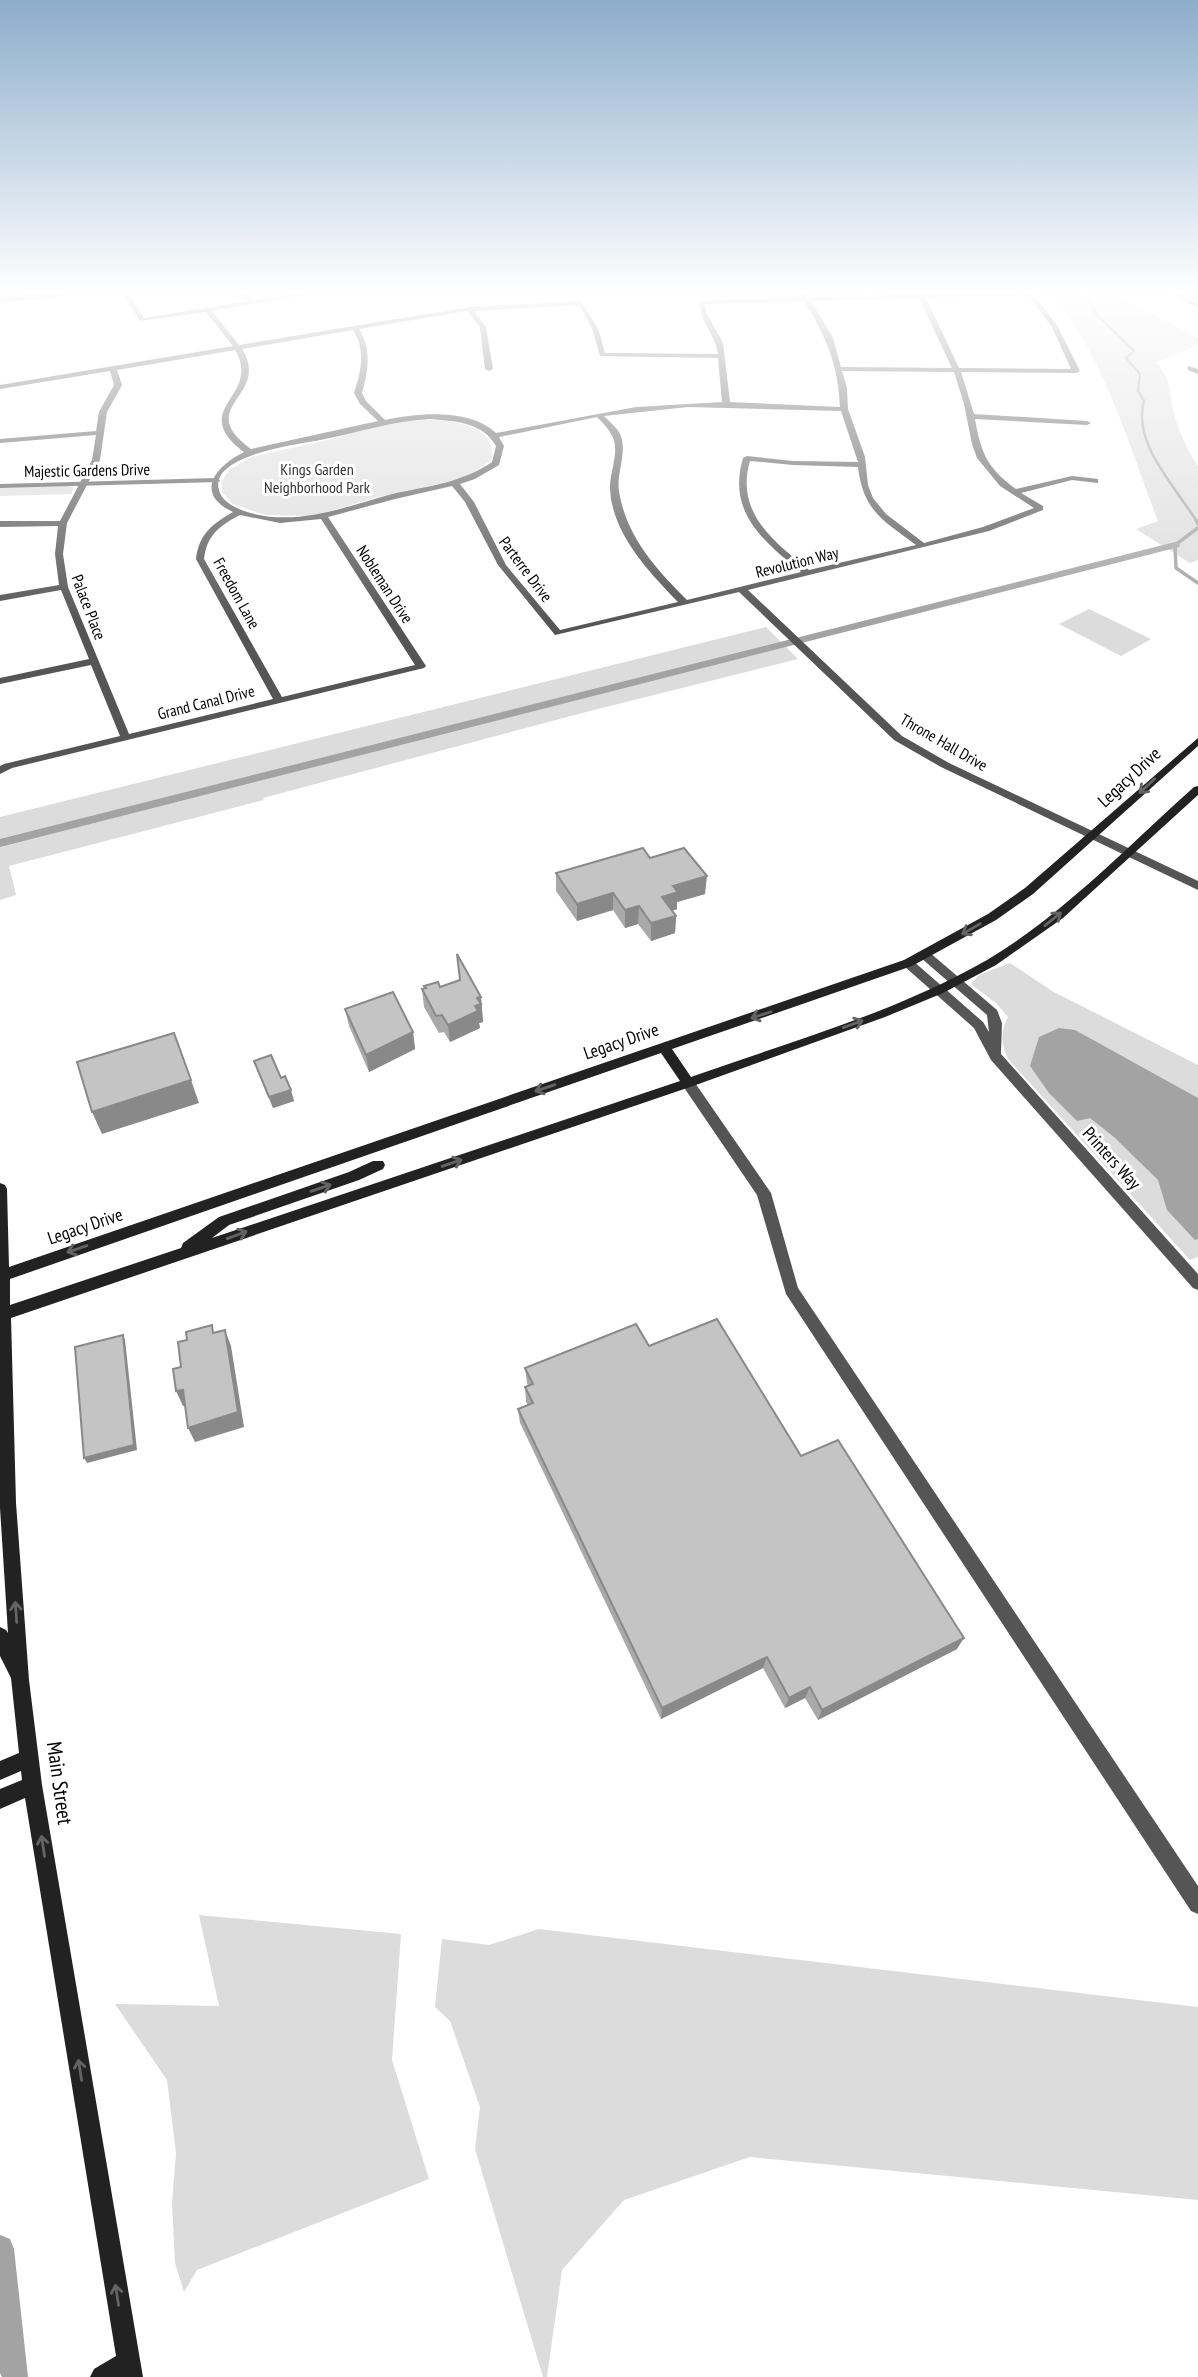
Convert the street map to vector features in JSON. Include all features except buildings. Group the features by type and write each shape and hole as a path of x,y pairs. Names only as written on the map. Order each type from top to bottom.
{"main road":[{"name":"Legacy Drive","path":"0,1276 908,963 1010,905 1093,836 1198,741"},
{"path":"2,1313 688,1083 881,1014 939,990 1028,939 1128,854 1198,789"},
{"path":"664,1047 688,1083"},
{"path":"372,1147 386,1185"},
{"path":"172,1258 224,1221 354,1176 378,1165"},
{"name":"Main Street","path":"0,1189 0,1276 8,1503 20,1680 33,1785 130,2369"},
{"path":"0,1636 20,1680"},
{"path":"0,1771 30,1758"},
{"path":"0,1799 33,1785"},
{"path":"102,2377 130,2369"}],"street":[{"name":"Palace Place","path":"109,401 103,412 98,433 96,460 63,523 59,554 64,587 126,738"},
{"path":"229,401 226,431 234,442 251,453"},
{"path":"362,401 382,421"},
{"path":"844,401 869,499 883,516 923,546"},
{"path":"966,401 976,449 985,466 1014,492 1072,478 1095,481"},
{"path":"494,436 637,409 726,404 844,408"},
{"path":"599,415 616,434 619,447 614,488 621,517 629,535 654,572 685,603"},
{"path":"971,416 1087,423"},
{"path":"417,417 444,418 480,427 494,436 500,446 496,463 478,475 456,484 391,497 324,517 266,519 239,512 220,501 214,487 224,467 251,453 382,421 417,417"},
{"path":"0,441 98,433"},
{"path":"808,574 775,547 744,505 739,484 747,458 793,463 862,465"},
{"name":"Majestic Gardens Drive","path":"0,478 159,483 174,480 216,480"},
{"name":"Majestic Gardens Drive","path":"0,486 85,480"},
{"name":"Parterre Drive","path":"456,484 474,508 481,529 502,565 558,634"},
{"name":"Revolution Way","path":"558,634 923,546 986,529 1040,508 1014,492"},
{"name":"Freedom Lane","path":"239,512 209,531 201,543 200,559 279,701"},
{"name":"Nobleman Drive","path":"324,517 421,666"},
{"path":"0,524 63,523"},
{"path":"0,598 64,587"},
{"name":"Throne Hall Drive","path":"742,590 898,738 945,765 1198,886"},
{"path":"0,681 95,661"},
{"name":"Grand Canal Drive","path":"0,771 8,766 421,666"},
{"path":"925,955 995,1016 996,1057"},
{"name":"Printers Way","path":"908,963 979,1025 996,1057 1198,1284"},
{"path":"688,1083 764,1193 791,1290 1198,1905"}],"green space":[{"path":"1113,401 1172,401 1177,424 1198,466 1198,560 1190,563 1136,529 1158,521"},
{"name":"Kings Garden Neighborhood Park","path":"419,419 455,422 478,430 486,437 491,447 492,459 465,478 378,497 313,516 265,515 233,504 222,492 221,482 229,470 251,457 332,439 377,425"},
{"path":"73,487 72,494 0,496 0,488"},
{"path":"1089,609 1151,639 1121,656 1059,624"},
{"path":"766,627 798,659 586,712 9,866 16,895 0,900 0,817"},
{"path":"1010,963 1052,991 1198,1065 1198,1257 1190,1260 1008,1059 1002,1038 1008,1017 996,1003 971,984 979,975"},
{"path":"199,1915 401,1934 392,2060 429,2179 197,2270 184,2292 175,2263 172,2203 176,2153 167,2080 115,2004 219,2006"},
{"path":"539,1929 1198,2007 1198,2200 750,2157 624,2200 562,2270 547,2377 543,2377 475,2149 480,2107 450,2021 435,2007 442,1939 489,1945"}],"shaded area":[{"path":"1059,1028 1075,1030 1198,1098 1198,1239 1195,1240 1167,1210 1158,1180 1114,1137 1090,1118 1077,1121 1049,1093 1030,1066 1039,1037"}],"waterway":[{"path":"1144,401 1144,433 1150,449 1197,522"},
{"path":"1198,528 1175,545 1176,568 1198,583"},
{"path":"0,843 1175,545"},
{"path":"0,2249 15,2373"}]}
